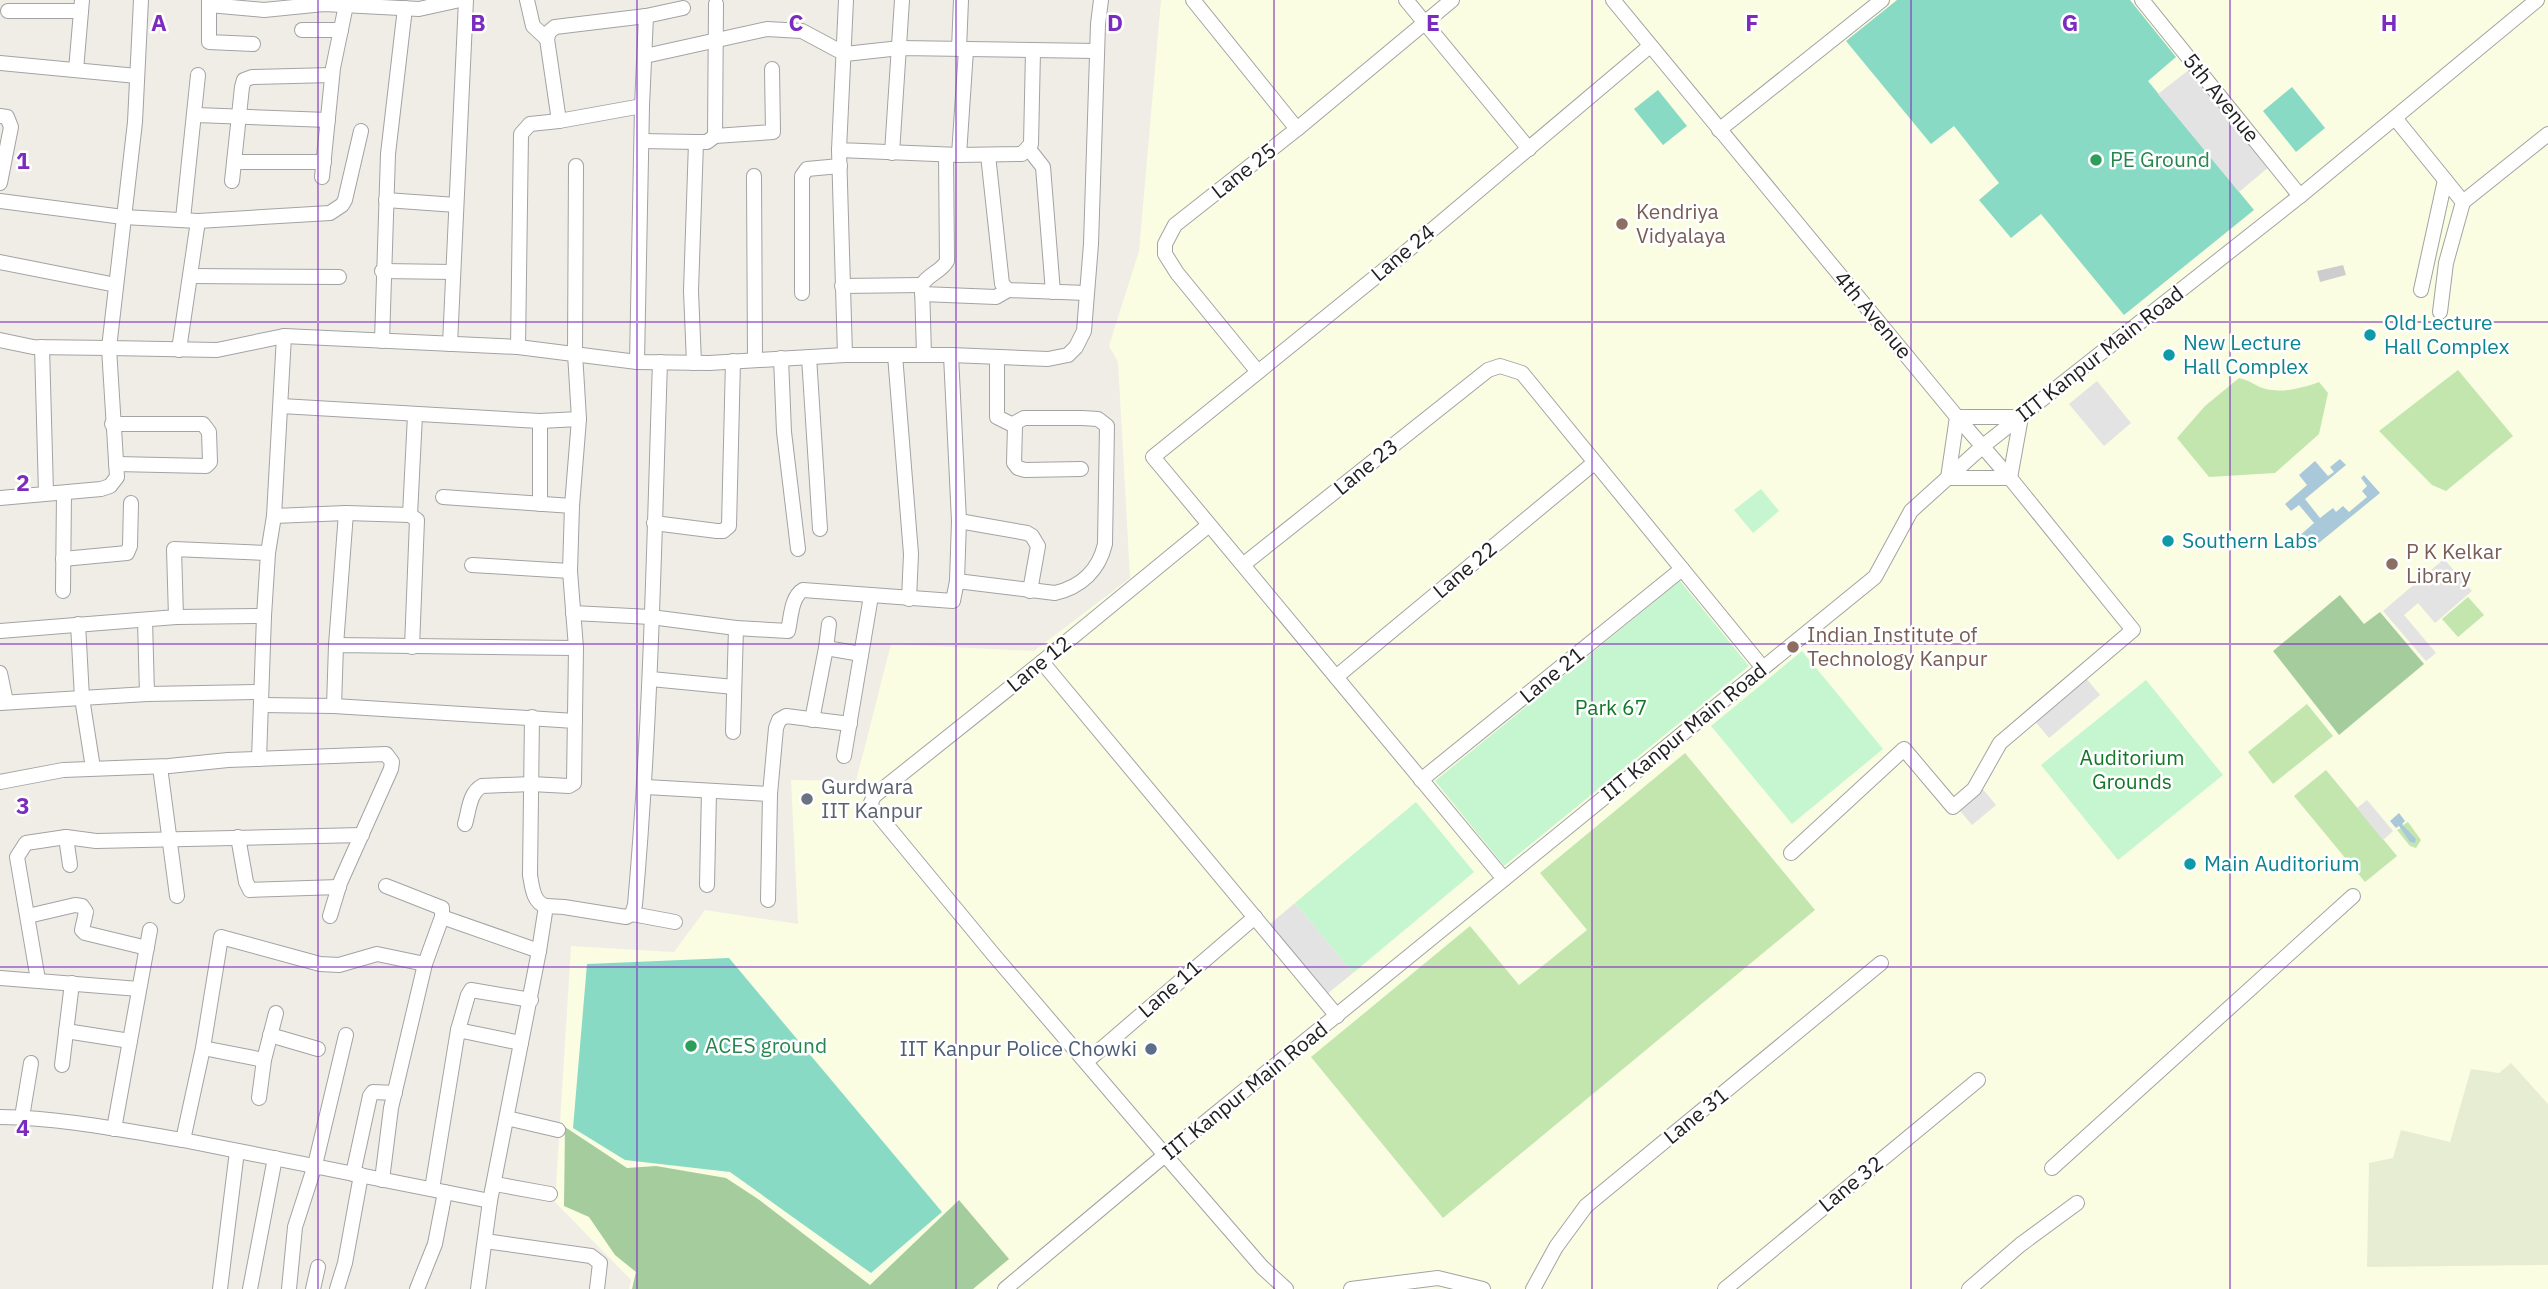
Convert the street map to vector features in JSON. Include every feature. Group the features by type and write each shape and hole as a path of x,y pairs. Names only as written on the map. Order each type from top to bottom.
{"street":[{"path":"0,498 101,489 110,486 117,477 109,348 135,122 141,0"},
{"path":"527,0 533,26 547,39 559,121"},
{"path":"845,355 839,150 846,0"},
{"path":"892,153 902,0"},
{"path":"924,355 922,289 928,277 947,261 962,49 961,0"},
{"path":"0,340 42,347 217,350 284,336 517,347 637,362 694,363 845,355 1048,359 1068,355 1076,347 1084,331 1091,244 1101,0"},
{"path":"1193,0 1297,129"},
{"path":"1406,0 1529,149"},
{"name":"Lane 25","path":"1258,372 1177,273 1166,254 1165,244 1175,225 1297,129 1452,0"},
{"name":"4th Avenue","path":"1612,0 2011,478 2133,630 2000,743 1974,789 1953,807 1904,750 1791,853"},
{"path":"1719,130 1882,0"},
{"name":"5th Avenue","path":"2142,0 2300,196"},
{"name":"IIT Kanpur Main Road","path":"1005,1289 1165,1155 1875,577 1911,511 1983,446 2300,196 2537,0"},
{"path":"253,44 209,42 209,2 264,5 377,3 419,9 457,1 456,205 450,344"},
{"path":"715,136 718,41 716,4"},
{"path":"234,162 323,170 332,75 346,5"},
{"path":"8,11 31,6 81,6 76,70"},
{"path":"382,341 382,271 388,154 405,8"},
{"path":"547,39 555,27 646,16 683,8"},
{"path":"637,362 646,16"},
{"path":"645,56 767,29 802,31 845,54 900,48 1097,51"},
{"path":"302,30 341,30"},
{"name":"Lane 24","path":"1209,525 1153,457 1529,149 1650,46"},
{"path":"839,150 953,155 1022,154 1031,144 1033,51"},
{"path":"0,63 137,76"},
{"path":"642,141 707,142 715,136 773,132 772,69"},
{"path":"179,350 190,276 190,220 198,75"},
{"path":"232,181 242,84 249,77 332,75"},
{"path":"517,347 521,134 530,124 642,106"},
{"path":"195,115 328,120"},
{"path":"0,116 7,117 11,127 0,183"},
{"path":"2395,118 2463,202"},
{"path":"0,201 124,217 190,220 325,214 334,212 345,200 361,131"},
{"path":"2440,312 2446,263 2463,202 2548,134"},
{"path":"694,363 691,292 696,142"},
{"path":"1028,148 1042,167 1053,292"},
{"path":"988,155 1002,284 1008,290"},
{"path":"465,824 472,797 478,788 531,784 569,786 574,783 576,648 570,571 579,419 575,353 576,166"},
{"path":"802,293 802,176 807,169 839,166"},
{"path":"754,176 755,359"},
{"path":"2421,290 2445,180"},
{"path":"386,200 456,205"},
{"path":"0,262 116,285"},
{"path":"382,271 453,272"},
{"path":"190,276 339,277"},
{"path":"842,286 922,289 996,298 1008,290 1086,293"},
{"path":"259,759 264,616 268,553 274,516 284,336"},
{"path":"42,347 46,493"},
{"path":"895,355 911,554 909,599"},
{"path":"573,613 651,617 736,628 788,631 794,601 803,590 950,602 955,598 957,581 959,521 951,355"},
{"path":"809,357 820,529"},
{"path":"781,358 784,432 798,549"},
{"path":"997,358 996,417 1013,424"},
{"path":"654,523 717,531 723,531 730,526 733,361"},
{"path":"532,718 530,875 536,900 546,906 626,918 632,914 635,905 646,787 660,362"},
{"name":"Lane 23","path":"1244,564 1488,370 1500,366 1522,373 1594,463"},
{"path":"281,406 540,421 579,419"},
{"path":"410,514 415,415"},
{"path":"1957,416 2021,417 2011,478 1948,478 1957,416"},
{"path":"957,581 1055,593 1067,590 1084,580 1102,558 1105,544 1107,426 1098,419 1082,418 1024,418 1013,424"},
{"path":"540,421 540,504"},
{"path":"113,424 203,424 209,432 210,462 206,466 116,464"},
{"path":"1013,424 1014,459 1018,468 1081,469"},
{"path":"1594,463 1763,668"},
{"name":"Lane 22","path":"1336,677 1594,463"},
{"path":"63,591 64,493"},
{"path":"443,496 572,506"},
{"path":"63,559 127,552 130,546 131,503"},
{"path":"274,516 346,513 415,516 418,525 412,647"},
{"path":"334,706 346,513"},
{"path":"959,521 1032,536 1038,546 1030,591"},
{"path":"1209,525 1504,879"},
{"name":"Lane 12","path":"1086,1062 870,805 874,796 1209,525"},
{"path":"176,617 174,549 268,553"},
{"path":"472,565 570,571"},
{"name":"Lane 21","path":"1421,780 1682,569"},
{"path":"844,756 871,596"},
{"path":"0,631 176,617 264,616"},
{"path":"145,620 147,694"},
{"path":"78,624 82,698 93,768"},
{"path":"812,720 827,648 829,624"},
{"path":"733,732 736,628"},
{"path":"336,645 576,648"},
{"path":"827,648 861,654"},
{"path":"1042,662 1338,1016"},
{"path":"0,673 3,703 147,694 261,698 334,706 575,721"},
{"path":"651,680 734,687"},
{"path":"768,900 769,794 779,720 786,716 849,724"},
{"path":"0,782 63,770 160,767 228,760 388,755 392,762 391,769 339,887 330,916"},
{"path":"160,767 177,897"},
{"path":"646,787 769,794"},
{"path":"707,885 709,791"},
{"path":"38,980 18,866 19,852 26,843 66,837 96,841 362,835"},
{"path":"66,837 70,865"},
{"path":"238,837 246,882 250,890 339,887"},
{"path":"382,1180 395,1093 425,964 442,916 442,908 437,904 386,886"},
{"path":"2052,1168 2353,896"},
{"path":"28,916 75,905 82,906 86,912 82,930 85,933 147,947"},
{"path":"478,1289 490,1201 531,1000 546,906"},
{"path":"632,914 676,922"},
{"path":"442,916 540,951"},
{"name":"Lane 11","path":"1086,1062 1255,916"},
{"path":"114,1129 150,930"},
{"path":"183,1140 203,1048 221,937 320,964 339,965 377,954 425,964"},
{"name":"Lane 31","path":"1533,1289 1556,1247 1586,1206 1881,963"},
{"path":"0,978 139,989"},
{"path":"62,1065 72,983"},
{"path":"417,1289 435,1244 458,1030 467,995 471,990 531,1000"},
{"path":"259,1098 264,1060 276,1013"},
{"path":"458,1030 522,1043"},
{"path":"66,1031 130,1041"},
{"path":"270,1035 318,1049"},
{"path":"289,1289 295,1227 315,1166 346,1035"},
{"path":"203,1048 264,1060"},
{"path":"1086,1062 1262,1267 1286,1289"},
{"path":"22,1117 31,1063"},
{"name":"Lane 32","path":"1725,1289 1978,1080"},
{"path":"337,1289 345,1263 370,1096 373,1092 395,1093"},
{"path":"0,1117 93,1124 490,1201"},
{"path":"508,1118 558,1130"},
{"path":"220,1289 237,1151"},
{"path":"250,1289 275,1158"},
{"path":"495,1184 550,1194"},
{"path":"1969,1289 2020,1245 2077,1203"},
{"path":"485,1241 592,1256 600,1263 597,1289"},
{"path":"313,1289 318,1267"},
{"path":"1350,1289 1438,1278 1483,1289"}],"shaded area":[{"name":"Indian Institute of Technology Kanpur","path":"1161,0 2548,0 2548,1289 629,1289 631,1280 555,1202 571,946 674,952 705,910 798,924 791,780 856,781 891,644 1034,651 1130,578 1118,362 1109,346 1139,251"},
{"path":"2190,69 2270,166 2239,192 2158,94"},
{"path":"2343,265 2346,275 2320,282 2317,271"},
{"path":"2097,381 2131,423 2104,446 2069,404"},
{"path":"2444,559 2472,591 2435,623 2418,603 2404,615 2436,653 2426,661 2383,611"},
{"path":"2085,677 2100,695 2049,738 2034,720"},
{"path":"1981,787 1996,805 1972,825 1957,807"},
{"path":"2367,800 2393,831 2383,840 2357,808"},
{"path":"1295,903 1353,973 1327,994 1270,924"},
{"path":"2511,1063 2548,1104 2548,1265 2367,1267 2369,1163 2393,1158 2401,1130 2450,1142 2471,1069 2499,1073"}],"green space":[{"name":"PE Ground","path":"1897,0 2130,0 2176,57 2148,81 2254,210 2124,315 2041,214 2011,238 1979,200 1999,183 1954,126 1931,144 1846,41"},
{"path":"2292,87 2325,128 2296,152 2263,111"},
{"path":"1658,90 1687,126 1663,145 1634,109"},
{"path":"2458,370 2513,436 2446,491 2432,485 2379,431"},
{"path":"2239,378 2263,388 2279,390 2300,388 2319,382 2328,393 2319,434 2275,473 2209,477 2177,438 2205,406"},
{"path":"1761,489 1779,511 1753,533 1734,510"},
{"name":"Park 67","path":"1680,581 1749,666 1504,866 1435,781"},
{"path":"2340,595 2364,624 2380,612 2424,664 2339,735 2273,651"},
{"path":"2468,597 2484,615 2458,637 2442,619"},
{"path":"1802,651 1883,749 1792,824 1711,726"},
{"name":"Auditorium Grounds","path":"2146,680 2223,775 2118,860 2041,765"},
{"path":"2307,704 2333,736 2273,784 2248,752"},
{"path":"1685,753 1815,910 1443,1218 1311,1057 1470,926 1519,985 1587,930 1540,873"},
{"path":"2326,770 2397,856 2365,882 2294,796"},
{"path":"1416,802 1474,872 1353,973 1295,903"},
{"path":"2408,822 2421,840 2416,848 2410,846 2397,830 2401,828 2410,839 2412,837 2403,825"},
{"name":"ACES ground","path":"729,958 942,1212 871,1273 730,1172 625,1160 573,1128 587,964"},
{"path":"565,1127 627,1168 656,1166 726,1178 758,1199 870,1285 959,1200 1009,1259 973,1289 632,1289 636,1272 615,1255 589,1217 564,1206"}],"water":[{"path":"2340,459 2346,465 2305,499 2320,518 2333,508 2336,512 2343,506 2349,512 2367,497 2362,491 2367,486 2361,478 2364,475 2380,493 2309,551 2298,537 2314,523 2299,505 2291,511 2285,504 2307,485 2299,475 2315,461 2328,476 2334,472 2330,467"},
{"path":"2399,813 2405,821 2402,824 2416,839 2415,843 2410,842 2399,826 2396,828 2390,821"}],"place":[{"name":"PE Ground","path":"2096,160"},
{"name":"Kendriya Vidyalaya","path":"1622,224"},
{"name":"Old Lecture Hall Complex","path":"2370,335"},
{"name":"New Lecture Hall Complex","path":"2169,355"},
{"name":"Southern Labs","path":"2168,541"},
{"name":"P K Kelkar Library","path":"2392,564"},
{"name":"Indian Institute of Technology Kanpur","path":"1793,647"},
{"name":"Gurdwara IIT Kanpur","path":"807,799"},
{"name":"Main Auditorium","path":"2190,864"},
{"name":"ACES ground","path":"691,1046"},
{"name":"IIT Kanpur Police Chowki","path":"1151,1049"}]}
